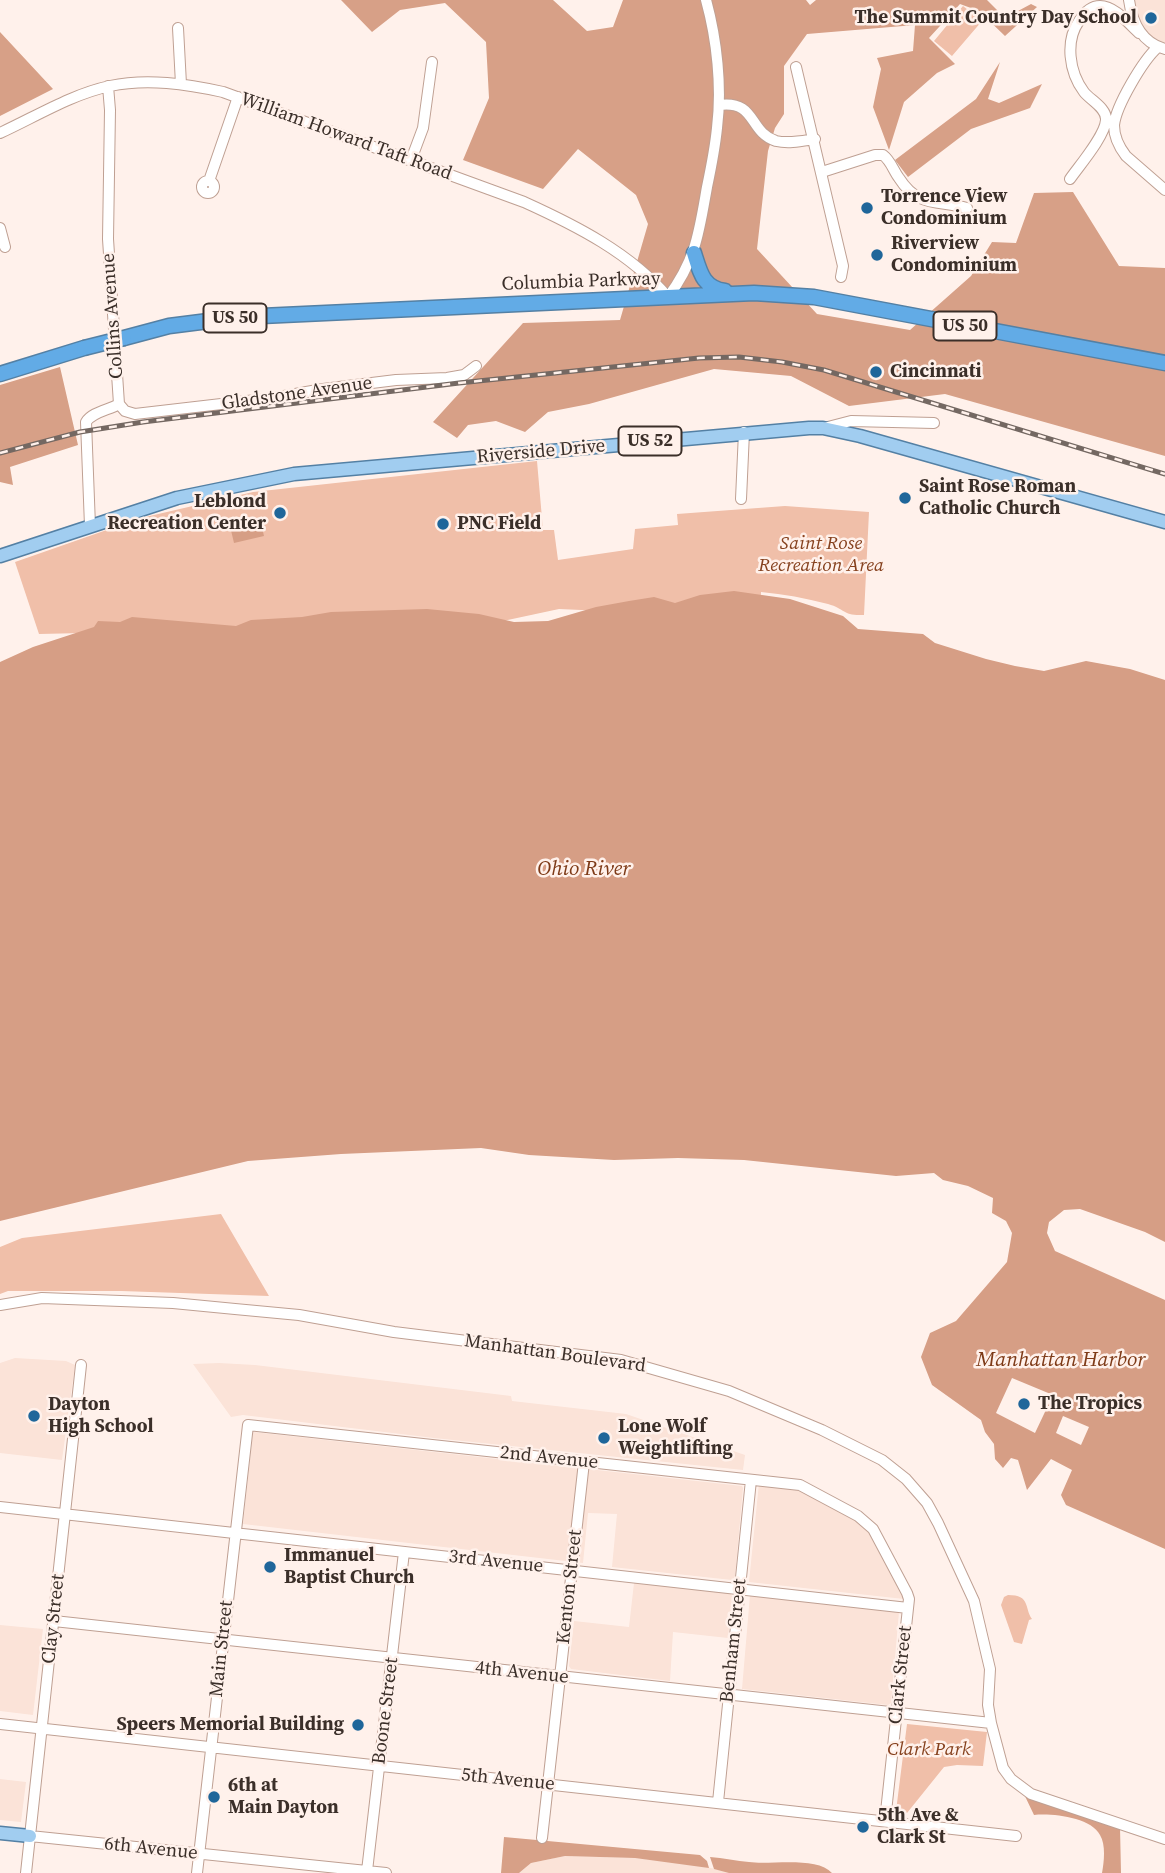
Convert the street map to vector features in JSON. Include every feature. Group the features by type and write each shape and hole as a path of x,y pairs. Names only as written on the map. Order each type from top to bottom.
{"highway":[{"path":"694,253 708,285 719,290 744,293"},
{"name":"Columbia Parkway","path":"0,374 169,326 240,317 744,293 814,297 1165,363"}],"main road":[{"name":"Riverside Drive","path":"0,556 177,498 294,474 744,432 823,428 872,439 1165,522"},
{"name":"6th Avenue","path":"0,1833 30,1836"}],"street":[{"path":"668,297 683,277 694,253 718,129 714,38 706,0"},
{"path":"1129,0 1139,33"},
{"path":"1070,179 1104,129 1107,118 1104,111 1084,93 1073,70 1071,50 1076,26 1087,11 1100,6 1113,10 1161,48 1143,62 1118,113 1114,128 1121,150 1165,190"},
{"path":"178,28 181,84"},
{"path":"411,160 422,131 432,62"},
{"path":"796,67 843,266 841,277"},
{"name":"William Howard Taft Road","path":"0,133 108,86 137,83 181,84 237,97 545,211 622,254 668,297"},
{"name":"Collins Avenue","path":"90,526 86,422 92,415 119,404 108,239 108,86"},
{"path":"209,181 237,97"},
{"path":"719,105 743,107 764,134 778,141 800,142 815,139"},
{"path":"822,172 875,155 883,155 899,178 918,198 925,202 967,208"},
{"path":"0,228 5,247"},
{"name":"Gladstone Avenue","path":"119,404 125,411 135,414 396,380 447,378 464,375 476,366"},
{"path":"823,428 851,421 934,423"},
{"path":"741,499 744,432"},
{"name":"Manhattan Boulevard","path":"0,1305 42,1298 173,1303 299,1315 394,1332 621,1360 729,1391 787,1415 882,1460 906,1479 927,1503 964,1574 974,1601 990,1669 988,1705 1003,1768 1022,1789 1047,1800 1165,1839"},
{"name":"Clay Street","path":"26,1873 81,1366"},
{"name":"2nd Avenue","path":"247,1425 800,1485 858,1516 877,1536"},
{"name":"Main Street","path":"197,1873 247,1425"},
{"name":"Kenton Street","path":"542,1838 584,1462"},
{"name":"Benham Street","path":"718,1802 751,1480"},
{"name":"3rd Avenue","path":"0,1507 908,1608"},
{"name":"Clark Street","path":"877,1536 907,1592 908,1608 885,1821"},
{"name":"Boone Street","path":"367,1871 404,1552"},
{"name":"4th Avenue","path":"54,1621 991,1723"},
{"name":"5th Avenue","path":"0,1724 1016,1836"},
{"name":"6th Avenue","path":"30,1836 386,1873"}],"shaded area":[{"path":"341,0 553,0 587,31 613,27 623,0 806,0 810,5 816,0 987,0 1005,18 1031,4 1037,7 1005,36 979,11 960,4 929,38 955,64 937,73 904,102 889,150 873,107 881,69 877,58 913,51 915,25 807,34 784,66 784,114 775,128 768,151 757,249 817,314 910,330 971,276 992,242 1016,243 1034,193 1073,192 1119,266 1165,268 1165,456 945,394 849,406 791,376 714,369 589,404 548,412 525,432 496,421 468,425 457,438 433,422 523,323 620,320 648,224 636,195 578,149 543,189 463,160 489,98 486,42 445,3 400,10 372,32"},
{"name":"The Summit Country Day School","path":"1133,0 1165,0 1165,44 1147,34 1139,22"},
{"path":"0,32 53,89 0,116"},
{"path":"1000,62 988,99 999,103 1042,84 1030,108 971,129 908,177 895,160 976,99"},
{"path":"60,367 78,445 10,467 13,485 0,482 0,385"},
{"name":"Dayton High School","path":"15,1358 66,1361 75,1365 62,1460 0,1453 0,1363"},
{"path":"219,1363 511,1396 512,1401 626,1414 745,1455 743,1470 243,1415 231,1417 193,1364"},
{"path":"253,1432 742,1486 735,1577 732,1580 612,1567 617,1514 588,1513 583,1563 243,1524"},
{"path":"759,1483 798,1488 840,1508 870,1530 904,1593 904,1599 749,1582"},
{"path":"634,1583 730,1593 732,1596 728,1638 673,1632 670,1681 571,1669 569,1666 574,1621 629,1627"},
{"path":"750,1595 899,1612 891,1703 888,1705 742,1689"},
{"path":"0,1625 43,1629 33,1715 0,1711"},
{"path":"0,1779 26,1782 21,1822 0,1820"},
{"path":"1023,1792 1120,1827 1121,1873 1102,1873 1103,1844 1095,1829 1080,1820 1034,1815"},
{"path":"504,1837 700,1855 707,1861 709,1868 635,1858 565,1856 531,1863 519,1873 501,1873"},
{"path":"565,1856 635,1858 692,1864 734,1873 519,1873 531,1863"},
{"path":"710,1857 758,1863 805,1863 825,1868 832,1873 729,1873 714,1869"}],"green space":[{"path":"963,6 982,21 952,56 934,41"},
{"name":"Saint Rose Recreation Area","path":"537,461 543,530 554,530 558,560 633,549 635,529 678,525 677,514 785,506 869,512 864,615 848,613 811,600 761,592 760,618 559,609 489,624 39,634 15,562 141,518 253,492"},
{"path":"221,1214 269,1296 121,1291 8,1291 0,1294 0,1247 22,1238"},
{"path":"1008,1595 1024,1600 1032,1619 1029,1620 1022,1644 1014,1642 1001,1605 1004,1597"},
{"name":"Clark Park","path":"907,1724 987,1732 983,1766 944,1767 907,1813 896,1811"}],"water":[{"path":"260,519 264,536 234,543 230,526"},
{"path":"734,591 790,599 843,616 858,629 923,634 935,643 1015,666 1044,671 1086,661 1130,669 1165,680 1165,1242 1080,1209 1064,1210 1049,1222 1047,1233 1055,1251 1165,1300 1165,1549 1066,1505 1061,1495 1072,1470 1051,1459 1027,1490 1018,1460 1011,1458 1003,1468 995,1459 994,1444 985,1432 981,1420 932,1385 921,1357 930,1333 956,1321 1007,1262 1012,1233 1006,1221 992,1213 993,1198 968,1186 943,1180 934,1173 896,1176 744,1160 614,1160 529,1155 481,1148 341,1154 248,1161 0,1221 0,662 33,647 94,627 98,621 120,622 132,617 236,626 251,620 331,612 427,609 479,614 514,622 548,621 629,601 654,597 675,603 700,595"}],"pier":[{"name":"The Tropics","path":"1012,1378 1053,1395 1035,1433 996,1413"},
{"path":"1063,1416 1089,1427 1081,1445 1056,1433"}],"railway":[{"path":"0,453 80,432 143,422 459,383 699,358 739,357 824,370 1165,474"}],"place":[{"name":"The Summit Country Day School","path":"1151,18"},
{"name":"Torrence View Condominium","path":"867,208"},
{"name":"Riverview Condominium","path":"877,255"},
{"name":"Cincinnati","path":"876,372"},
{"name":"Saint Rose Roman Catholic Church","path":"905,498"},
{"name":"Leblond Recreation Center","path":"280,513"},
{"name":"PNC Field","path":"443,524"},
{"name":"The Tropics","path":"1024,1404"},
{"name":"Dayton High School","path":"34,1416"},
{"name":"Lone Wolf Weightlifting","path":"604,1438"},
{"name":"Immanuel Baptist Church","path":"270,1567"},
{"name":"Speers Memorial Building","path":"358,1725"},
{"name":"6th at Main Dayton","path":"214,1797"},
{"name":"5th Ave & Clark St","path":"863,1827"}],"water label":[{"name":"Ohio River","path":"584,870"},
{"name":"Manhattan Harbor","path":"1061,1361"}]}
